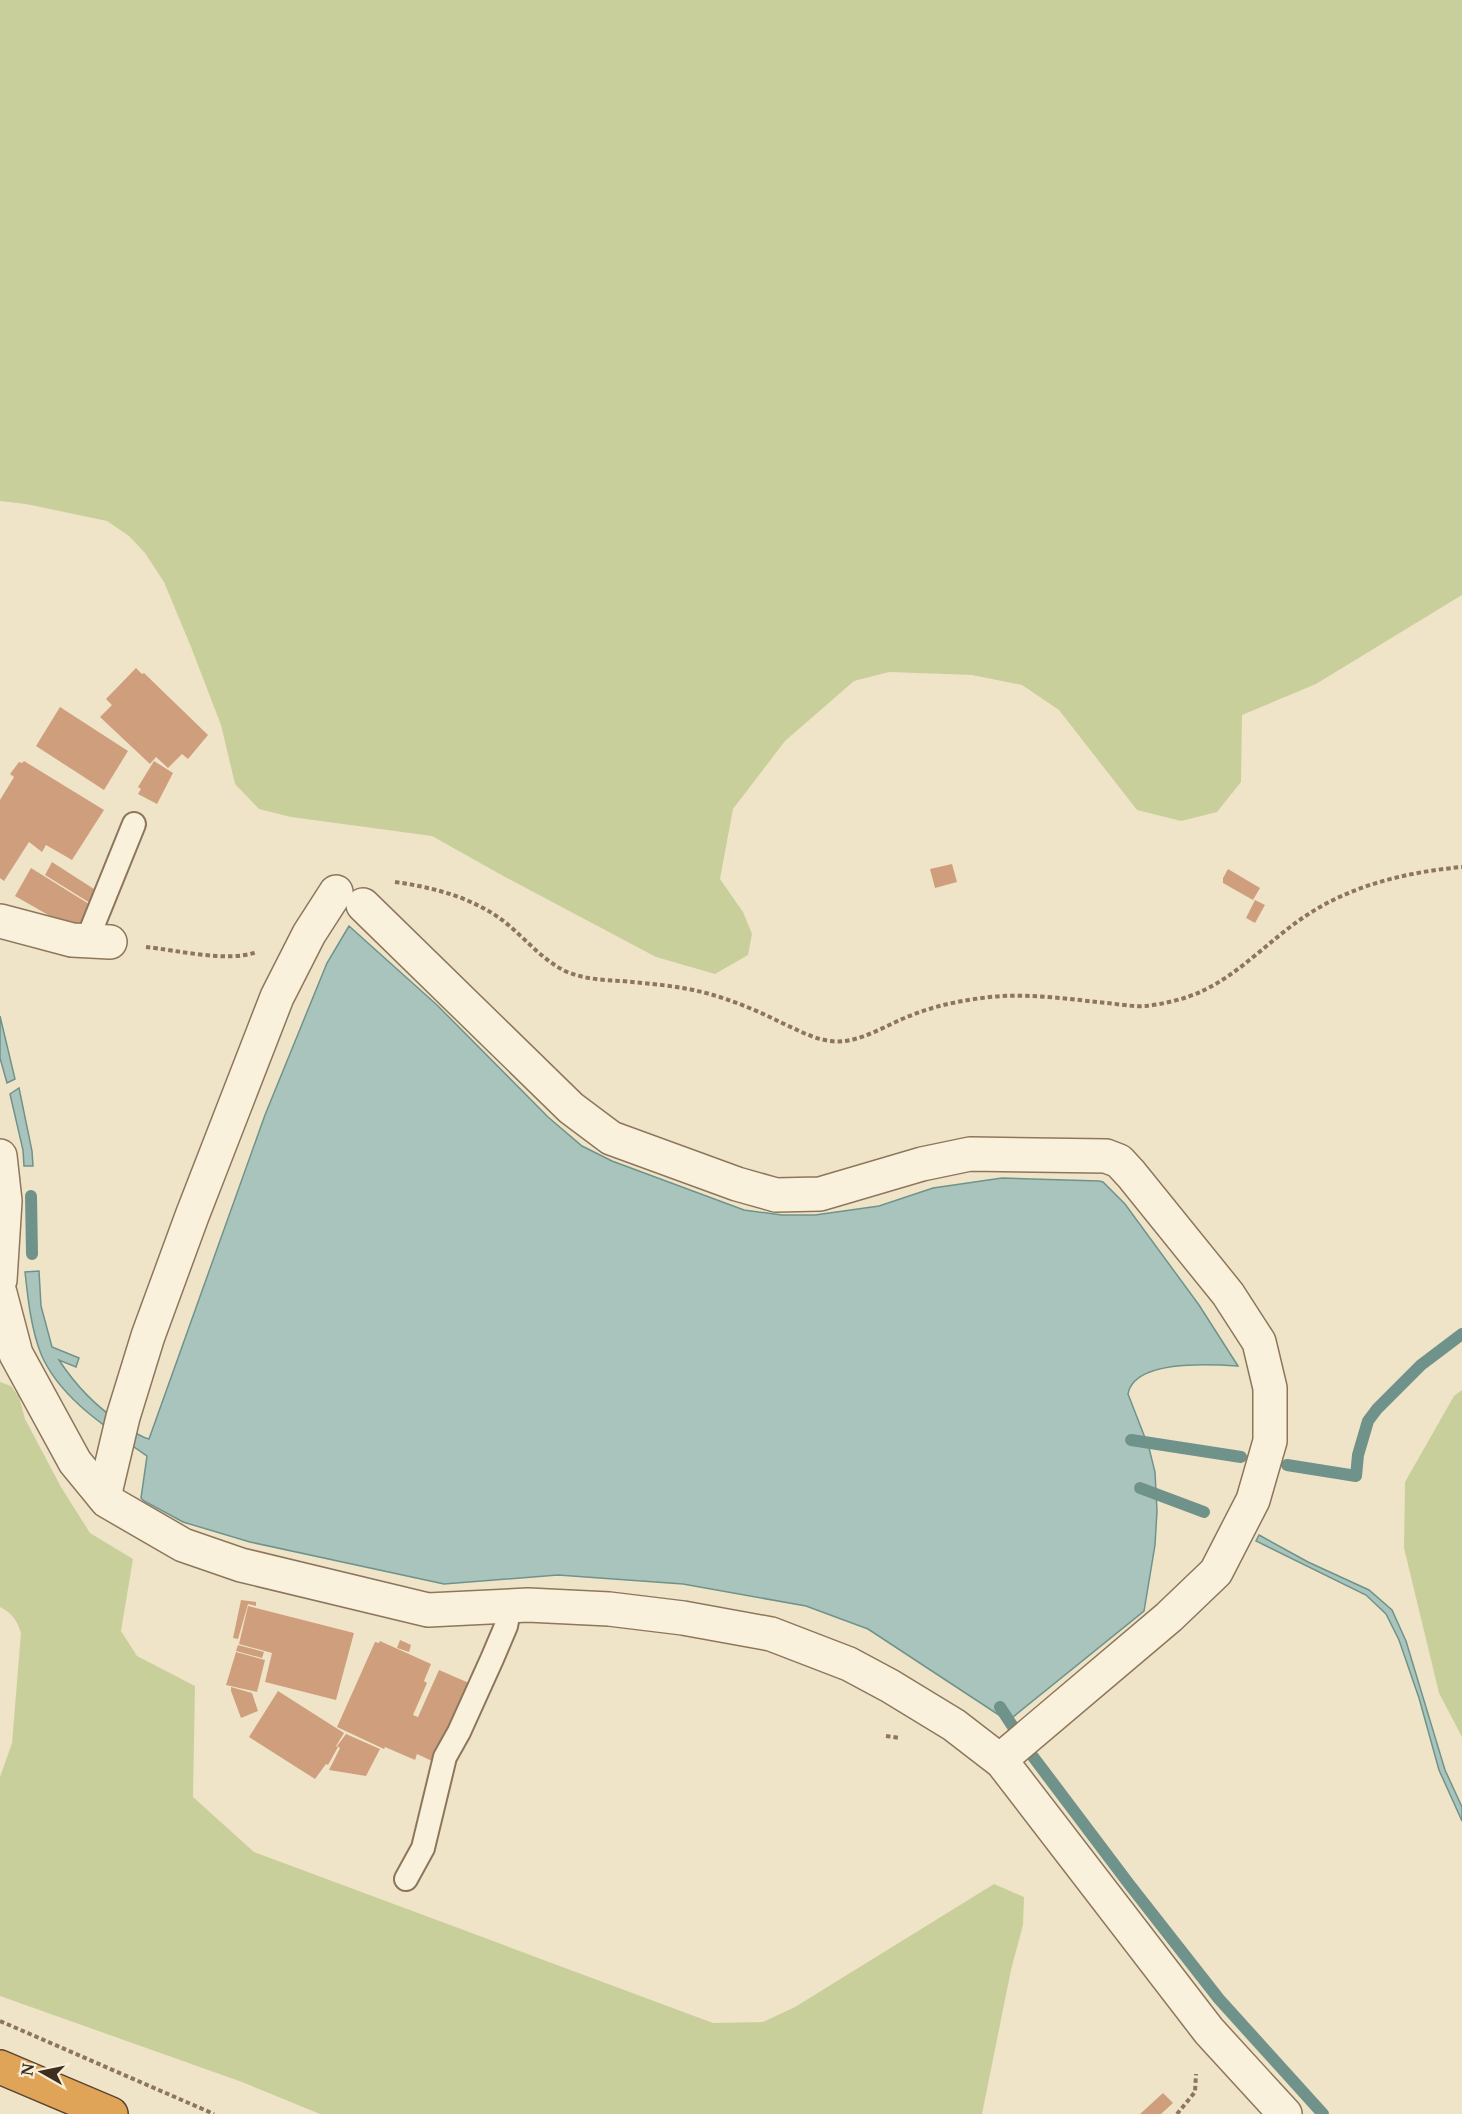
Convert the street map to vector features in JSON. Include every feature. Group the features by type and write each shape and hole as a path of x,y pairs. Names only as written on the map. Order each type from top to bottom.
{"highway":[{"path":"0,2067 111,2114"}],"street":[{"path":"104,1497 120,1430 148,1336 192,1216 278,997 309,934 350,899 571,1108 611,1138 736,1184 776,1195 820,1194 922,1164 970,1154 1106,1156 1119,1161 1131,1174 1228,1294 1259,1342 1270,1388 1270,1442 1253,1500 1216,1572 1169,1617 1000,1760"},
{"path":"0,921 72,940 98,941"},
{"path":"0,1156 5,1201 0,1280"},
{"path":"0,1293 16,1354 75,1462 104,1497 183,1545 241,1565 428,1610 510,1606 609,1609 683,1617 771,1634 849,1664 954,1725 1000,1760 1209,2031 1285,2114"}],"lane":[{"path":"98,941 134,824"},
{"path":"406,1879 423,1848 445,1757 459,1732 492,1659 506,1626 510,1606"}],"path":[{"path":"350,899 357,880 384,880 424,886 458,897 498,917 544,956 564,970 584,978 656,985 711,994 745,1005 812,1036 832,1042 849,1040 875,1032 913,1014 962,1001 994,997 1047,998 1144,1006 1165,1002 1202,991 1241,967 1305,916 1353,891 1371,884 1435,870 1462,867"},
{"path":"98,941 227,958 248,956 259,951"},
{"path":"0,2021 214,2114"}],"green space":[{"path":"0,0 1462,0 1462,595 1316,684 1242,715 1241,782 1217,812 1181,821 1137,810 1059,710 1022,685 972,675 889,672 854,681 785,741 733,809 720,879 743,912 752,934 748,955 715,974 656,957 432,836 291,817 259,809 235,784 221,725 191,647 164,582 145,553 129,536 107,521 26,504 0,501"},
{"path":"0,1382 11,1386 19,1397 25,1419 61,1487 90,1533 133,1559 121,1631 137,1656 195,1686 193,1797 254,1852 713,2023 763,2022 795,2007 994,1884 1024,1897 1023,1925 1011,1970 982,2114 320,2114 242,2082 0,1996 0,1777 12,1743 21,1633 14,1617 0,1607"},
{"path":"1462,1390 1462,1737 1439,1693 1404,1548 1405,1482 1454,1396"}],"water":[{"path":"349,926 437,1005 548,1117 582,1146 612,1161 744,1210 782,1215 815,1215 879,1206 933,1188 1002,1178 1103,1182 1125,1204 1199,1305 1238,1366 1193,1365 1158,1369 1133,1383 1128,1394 1149,1448 1155,1472 1157,1511 1155,1545 1144,1611 1008,1721 868,1629 806,1606 683,1584 558,1575 444,1584 250,1542 183,1522 144,1501 141,1498 147,1456 87,1412 60,1385 49,1370 41,1354 32,1324 25,1272 39,1271 41,1306 52,1347 79,1358 76,1367 59,1360 65,1369 79,1387 103,1410 134,1432 149,1439 265,1115 327,963"},
{"path":"0,1016 15,1079 7,1083 0,1058"},
{"path":"19,1088 33,1166 24,1166 23,1150 10,1094"},
{"path":"1259,1535 1308,1562 1369,1590 1392,1610 1406,1641 1445,1770 1462,1807 1462,1821 1439,1770 1419,1698 1399,1640 1386,1614 1366,1595 1256,1541"}],"building":[{"path":"136,668 208,735 188,759 182,754 168,768 156,757 150,764 100,717 112,705 106,699"},
{"path":"60,707 128,751 104,790 36,746"},
{"path":"24,761 104,810 72,860 46,845 42,852 29,842 4,881 0,878 0,800 14,777 10,774 19,762"},
{"path":"154,761 173,773 157,804 138,794 141,789 138,787"},
{"path":"52,862 97,891 90,903 45,875"},
{"path":"952,864 957,882 935,888 930,869"},
{"path":"31,868 89,904 87,906 91,909 78,932 15,896"},
{"path":"1228,869 1260,888 1253,900 1223,883"},
{"path":"1255,900 1265,905 1255,923 1246,918"},
{"path":"241,1600 256,1602 256,1606 248,1604 238,1639 233,1638"},
{"path":"248,1606 354,1633 336,1700 265,1682 272,1653 239,1644"},
{"path":"400,1640 411,1645 409,1652 397,1648"},
{"path":"380,1641 431,1664 424,1681 427,1683 413,1715 418,1717 439,1670 469,1683 432,1761 417,1754 415,1760 385,1747 384,1749 337,1727 375,1642"},
{"path":"238,1645 264,1652 262,1658 236,1651"},
{"path":"236,1652 265,1660 257,1692 226,1685"},
{"path":"231,1687 252,1693 258,1711 241,1718"},
{"path":"278,1691 344,1733 328,1765 326,1764 315,1779 249,1737"},
{"path":"346,1734 380,1749 366,1776 329,1770 340,1748 337,1746"},
{"path":"1163,2093 1173,2103 1161,2114 1140,2114"}],"waterway":[{"path":"31,1196 32,1254"},
{"path":"1287,1465 1356,1476 1358,1455 1368,1421 1421,1365 1462,1334"},
{"path":"1131,1440 1241,1457"},
{"path":"1140,1488 1204,1512"},
{"path":"1000,1707 1031,1754 1219,1999 1323,2114"}]}
